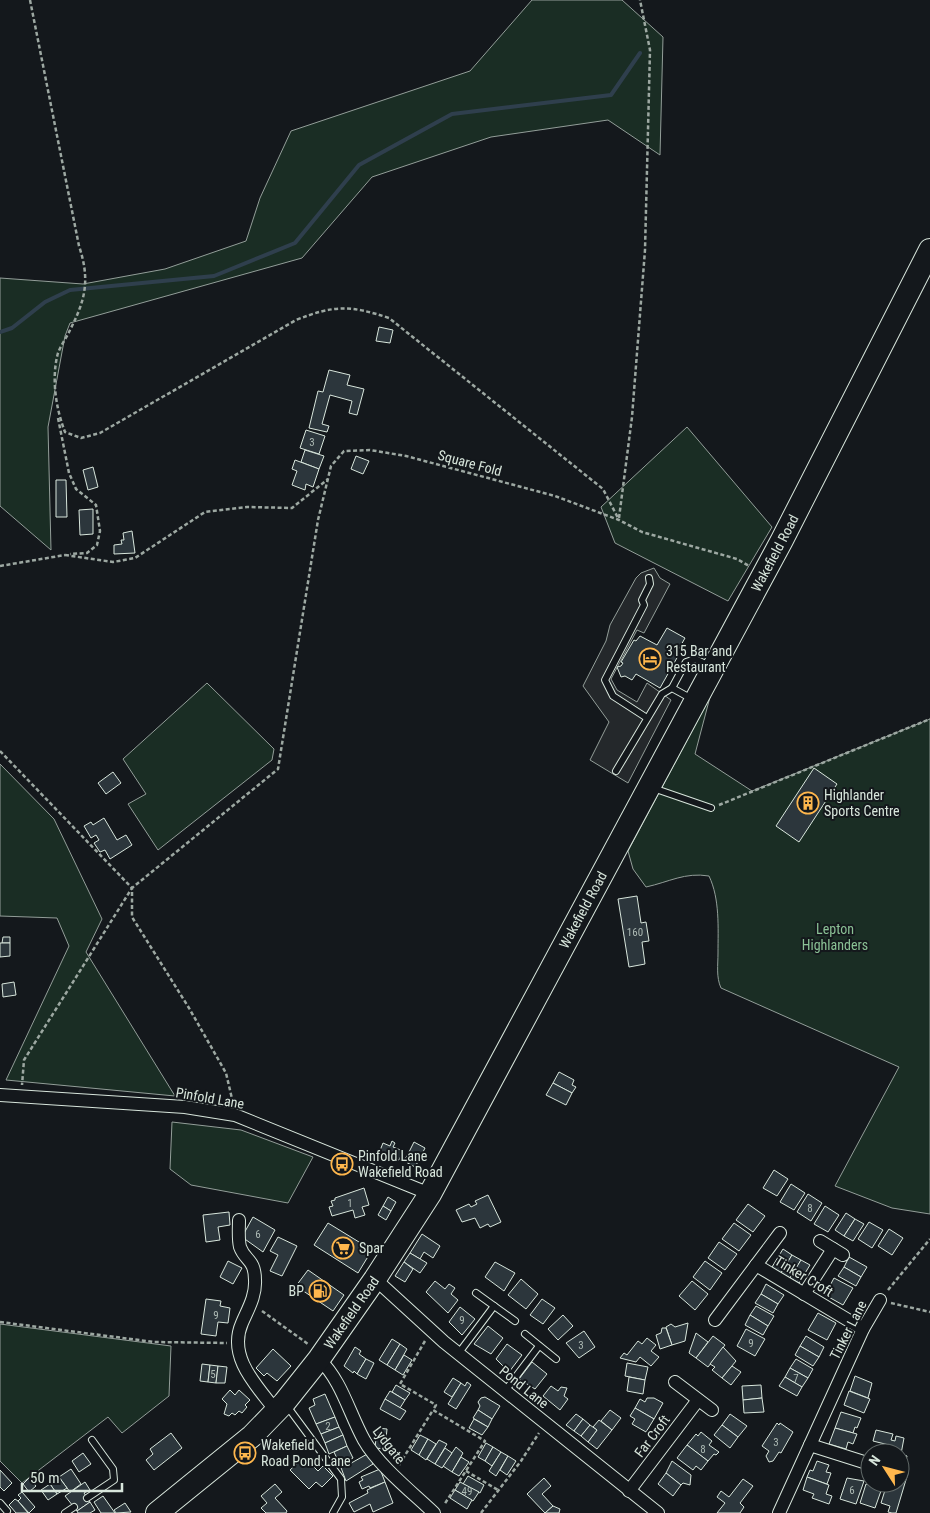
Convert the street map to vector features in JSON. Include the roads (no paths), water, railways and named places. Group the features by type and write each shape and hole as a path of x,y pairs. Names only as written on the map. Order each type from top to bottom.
{"highway":[{"name":"Wakefield Road","path":"157,1513 252,1436 280,1407 321,1357 375,1279 430,1194 763,575 930,250"}],"street":[{"name":"Pinfold Lane","path":"0,1095 185,1107 235,1115 430,1194"},
{"path":"239,1220 240,1247 255,1268 256,1292 238,1333 237,1344 241,1361 249,1376 280,1407"},
{"name":"Tinker Croft","path":"715,1320 780,1233"},
{"path":"804,1294 838,1252 820,1241"},
{"name":"Tinker Croft","path":"756,1265 863,1329"},
{"name":"Pond Lane","path":"375,1279 458,1354 658,1513"},
{"name":"Tinker Lane","path":"779,1513 863,1329 880,1300"},
{"name":"Lydgate","path":"321,1357 332,1371 365,1442 394,1475 439,1510"},
{"path":"675,1382 712,1410"},
{"name":"Far Croft","path":"629,1491 698,1400"},
{"path":"810,1445 860,1461"}],"lane":[{"path":"648,718 613,696 605,680 644,605 642,600 650,584 649,578"},
{"path":"616,771 662,694 672,688 686,662 695,659 713,668"},
{"path":"672,688 695,701"},
{"path":"649,786 711,808"},
{"path":"476,1293 515,1321"},
{"path":"458,1354 494,1306"},
{"path":"525,1334 556,1359"},
{"path":"505,1392 539,1346"},
{"path":"280,1407 341,1479 342,1497 333,1513"},
{"path":"87,1498 114,1480 113,1469 92,1440"},
{"path":"0,1504 7,1511"}],"waterway":[{"path":"0,332 12,328 45,302 70,290 214,276 295,243 359,165 452,114 611,95 640,53"}],"place":[{"name":"315 Bar and Restaurant","path":"650,659"},
{"name":"Highlander Sports Centre","path":"808,803"},
{"name":"Pinfold Lane Wakefield Road","path":"342,1164"},
{"name":"Spar","path":"343,1248"},
{"name":"BP","path":"320,1291"},
{"name":"Wakefield Road Pond Lane","path":"245,1453"}],"park label":[{"name":"Lepton Highlanders","path":"835,938"}]}
